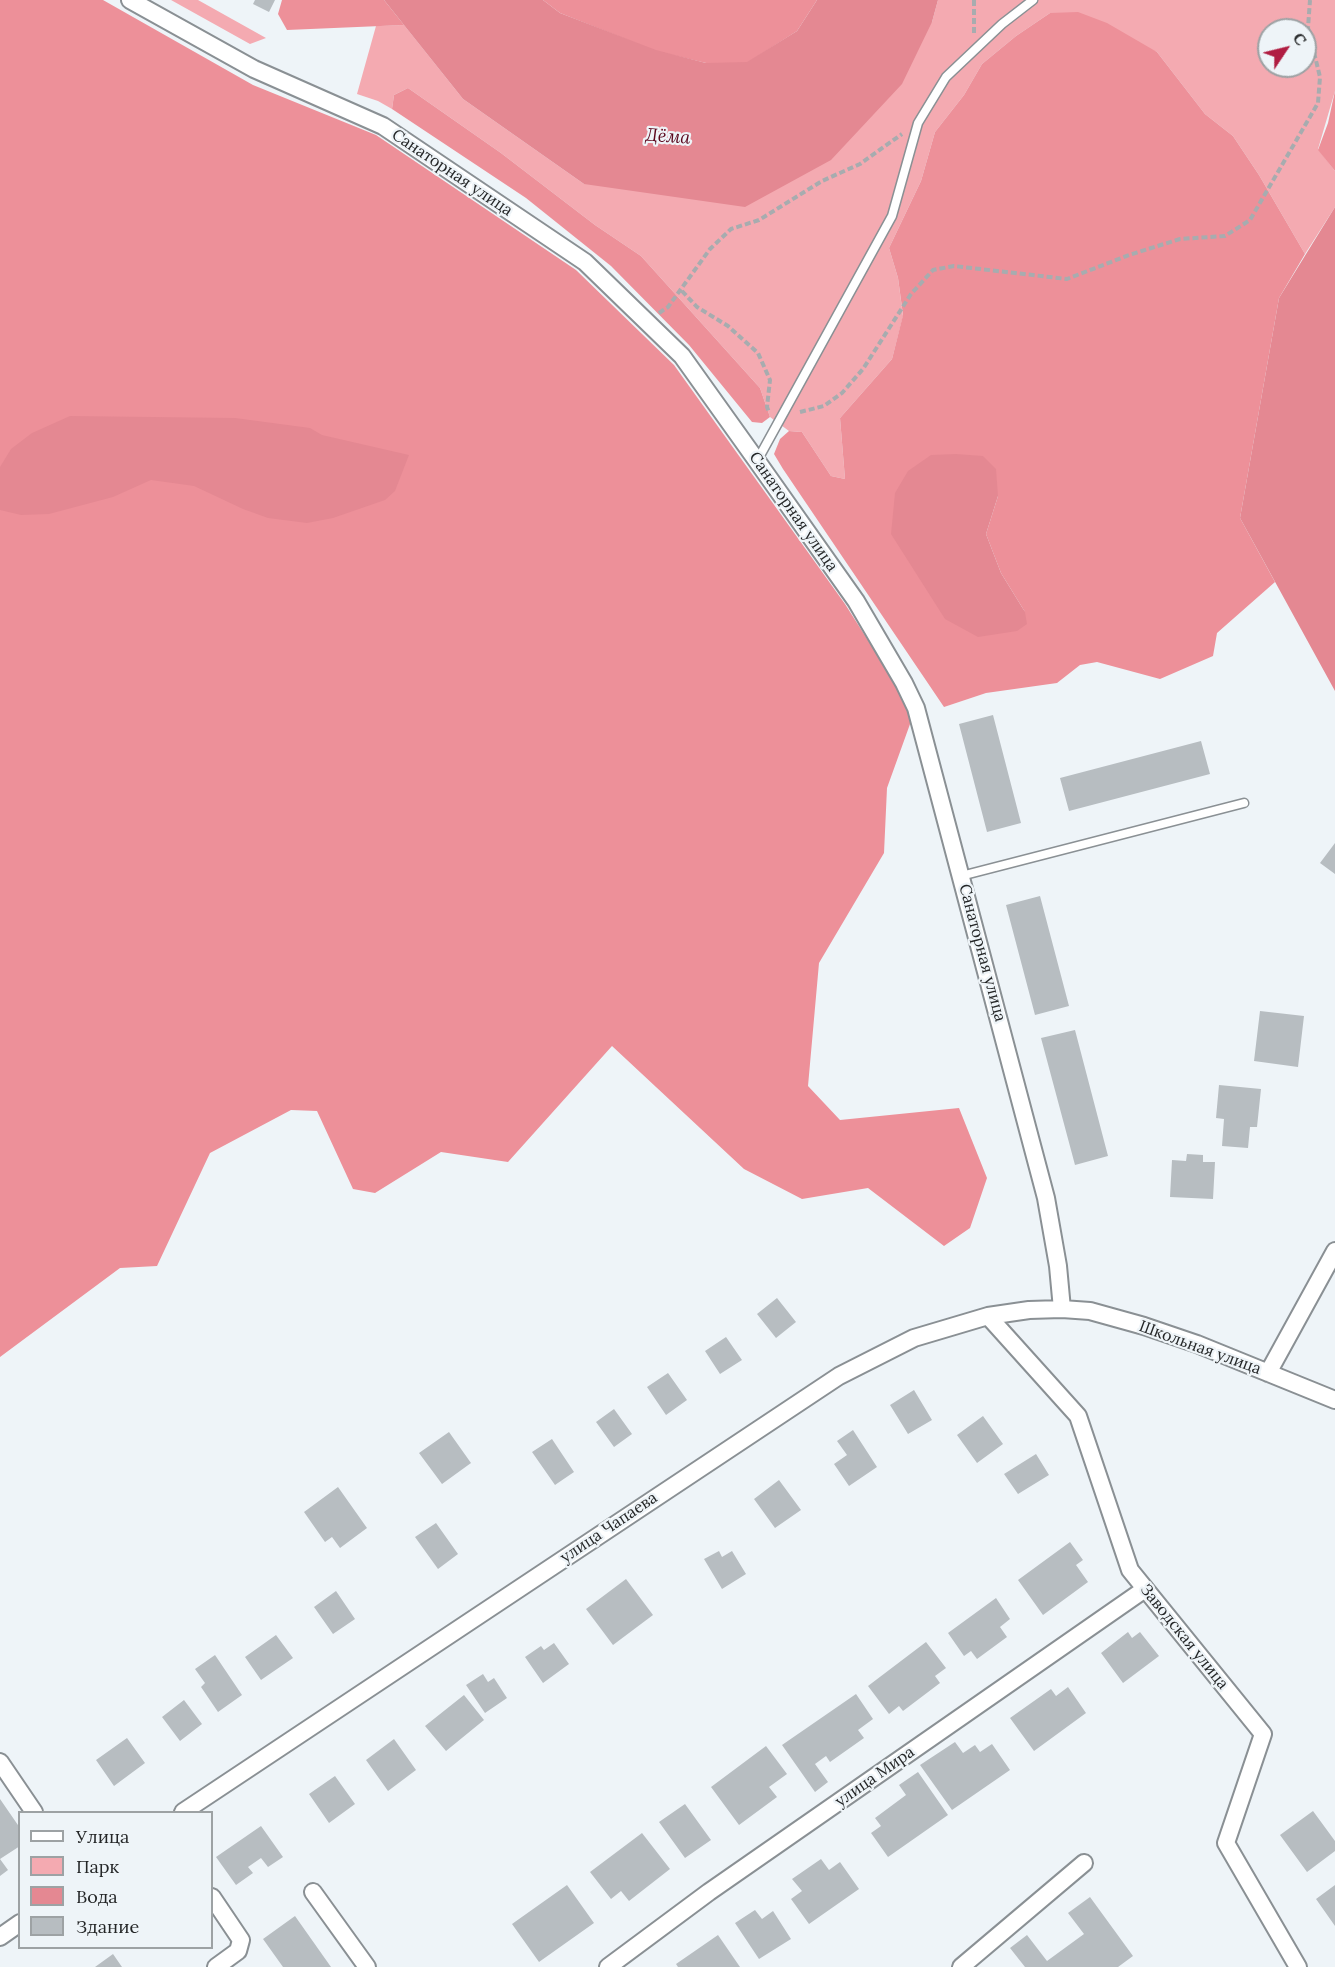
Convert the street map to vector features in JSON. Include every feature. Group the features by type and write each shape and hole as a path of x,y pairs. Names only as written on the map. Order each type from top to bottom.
{"street":[{"name":"Санаторная улица","path":"130,0 254,69 383,126 585,262 682,356 757,461 856,601 912,698 962,876 1046,1198 1058,1266 1062,1309"},
{"path":"1268,1373 1335,1251"},
{"name":"улица Чапаева","path":"185,1811 839,1376 914,1338 988,1316 1029,1310 1062,1309"},
{"name":"Школьная улица","path":"1062,1309 1090,1311 1144,1326 1197,1344 1335,1400"},
{"name":"Заводская улица","path":"988,1316 1078,1416 1130,1570 1263,1734 1226,1843 1298,1967"},
{"name":"улица Мира","path":"608,1967 709,1892 1145,1589"},
{"path":"0,1762 33,1811"},
{"path":"961,1967 1084,1863"},
{"path":"313,1892 367,1967"},
{"path":"213,1898 241,1940 238,1951 216,1967"},
{"path":"0,1937 18,1924"}],"lane":[{"path":"757,461 892,216 918,123 946,77 974,49 1033,0"},
{"path":"962,876 1245,803"}],"path":[{"path":"974,49 975,0"},
{"path":"781,417 824,406 842,393 863,369 911,294 933,270 954,266 1066,279 1180,239 1225,236 1250,220 1318,103 1320,77 1308,28 1310,0"},
{"path":"646,321 668,307 710,249 731,229 759,220 822,181 860,164 918,123"},
{"path":"681,291 698,307 728,326 758,353 770,380 767,407 774,430"}],"green space":[{"path":"171,0 198,0 266,38 250,44"},
{"path":"938,0 1335,0 1335,91 1318,149 1335,171 1335,207 1305,254 1259,175 1233,136 1205,114 1157,52 1050,13 1016,36 982,64 964,95 935,132 921,181 889,248 898,278 903,316 892,359 840,418 845,479 831,476 802,432 789,431 770,417 760,388 641,256 408,88 394,95 392,109 378,101 357,94 376,26 404,25 463,99 584,184 932,22"}],"shaded area":[{"path":"0,0 103,0 253,85 376,135 576,270 674,365 845,604 914,713 887,788 884,853 819,963 808,1086 840,1120 959,1108 987,1178 970,1228 944,1246 868,1188 802,1199 744,1169 612,1046 508,1162 441,1152 375,1193 353,1189 317,1111 291,1110 210,1153 157,1266 120,1268 0,1357"},
{"path":"282,0 384,0 404,25 287,30 278,14"},
{"path":"543,0 817,0 797,31 747,63 706,63 656,51 560,13"},
{"path":"1078,12 1107,23 1157,52 1205,114 1233,136 1259,175 1305,254 1279,298 1240,518 1275,582 1217,633 1213,656 1160,679 1097,662 1080,665 1057,683 986,693 944,707 774,454 780,439 789,431 802,432 831,476 845,479 840,418 892,359 903,315 898,278 889,248 921,181 935,132 964,95 982,64 1016,36 1050,13","holes":["908,471 998,496 986,534 1001,573 1025,612"]},
{"path":"408,88 641,256 760,388 770,417 762,423 752,422 689,345 611,266 526,198 392,109 394,95"},
{"path":"1335,91 1335,171 1318,150 1328,123"}],"water":[{"name":"Дёма","path":"384,0 543,0 560,13 656,50 706,63 747,62 797,31 817,0 938,0 932,22 902,84 831,160 745,207 584,184 463,99"},
{"path":"1335,207 1335,691 1240,518 1279,298"},
{"path":"70,416 235,418 310,428 322,435 409,455 395,491 385,500 333,518 307,523 268,518 194,486 151,480 113,497 49,514 21,515 0,510 0,467 11,449 32,433"},
{"path":"931,455 983,456 996,469 998,496 986,534 1001,573 1025,612 1027,624 1017,631 978,637 945,619 891,534 895,493 908,471"}],"building":[{"path":"255,0 275,0 269,12 253,4"},
{"path":"993,715 1021,823 987,832 959,724"},
{"path":"1201,741 1210,774 1069,811 1060,778"},
{"path":"1335,843 1335,874 1320,863"},
{"path":"1040,896 1069,1006 1035,1015 1006,905"},
{"path":"1260,1011 1304,1016 1298,1067 1254,1061"},
{"path":"1075,1030 1108,1156 1075,1165 1041,1038"},
{"path":"1219,1085 1261,1089 1257,1127 1250,1127 1248,1148 1222,1146 1224,1119 1216,1118"},
{"path":"1187,1154 1203,1155 1203,1162 1215,1162 1213,1199 1170,1197 1172,1160 1186,1161"},
{"path":"777,1298 796,1322 776,1338 757,1314"},
{"path":"726,1337 742,1360 720,1374 705,1351"},
{"path":"668,1373 687,1400 666,1415 647,1387"},
{"path":"914,1390 932,1420 908,1434 890,1405"},
{"path":"614,1409 632,1434 614,1447 596,1422"},
{"path":"983,1416 1003,1444 977,1463 957,1435"},
{"path":"853,1430 877,1467 849,1486 834,1464 847,1455 837,1441"},
{"path":"449,1432 471,1463 442,1484 419,1453"},
{"path":"552,1439 574,1472 555,1485 532,1452"},
{"path":"1036,1454 1049,1475 1018,1494 1004,1474"},
{"path":"779,1480 801,1510 775,1528 754,1499"},
{"path":"338,1487 367,1528 340,1548 332,1537 325,1542 304,1512"},
{"path":"436,1523 458,1554 438,1569 415,1537"},
{"path":"1070,1542 1083,1560 1076,1565 1088,1582 1043,1615 1018,1580"},
{"path":"719,1551 722,1557 732,1551 746,1574 722,1589 704,1559"},
{"path":"626,1579 653,1615 613,1645 586,1609"},
{"path":"336,1591 355,1619 333,1634 314,1607"},
{"path":"996,1598 1010,1619 1000,1627 1007,1637 977,1659 971,1651 964,1656 948,1633"},
{"path":"1128,1632 1132,1638 1140,1632 1159,1656 1123,1683 1101,1653"},
{"path":"276,1635 293,1658 261,1680 245,1657"},
{"path":"926,1642 946,1668 935,1676 940,1683 903,1711 899,1706 889,1714 868,1686"},
{"path":"554,1643 569,1664 543,1683 525,1657 541,1646 544,1650"},
{"path":"215,1655 242,1695 218,1712 201,1687 205,1683 195,1669"},
{"path":"483,1674 488,1682 494,1678 507,1698 485,1713 466,1685"},
{"path":"1068,1687 1086,1713 1034,1751 1010,1718 1051,1689 1056,1696"},
{"path":"856,1694 873,1719 858,1730 864,1738 830,1762 826,1756 815,1764 828,1782 815,1792 782,1745"},
{"path":"464,1695 484,1720 446,1751 425,1726"},
{"path":"184,1700 202,1724 180,1741 162,1717"},
{"path":"127,1738 145,1763 114,1786 96,1760"},
{"path":"394,1739 416,1770 388,1791 366,1760"},
{"path":"955,1742 963,1753 975,1745 980,1752 992,1744 1010,1770 952,1810 920,1765"},
{"path":"766,1746 787,1774 769,1787 777,1797 739,1825 711,1787"},
{"path":"918,1772 948,1815 888,1857 871,1833 881,1826 875,1818 906,1795 899,1785"},
{"path":"335,1776 355,1804 329,1823 309,1794"},
{"path":"0,1799 18,1825 18,1847 0,1859"},
{"path":"685,1804 711,1840 685,1858 659,1822"},
{"path":"1313,1811 1335,1841 1335,1851 1307,1872 1280,1835"},
{"path":"261,1826 283,1857 268,1867 261,1858 248,1867 253,1873 236,1885 216,1857"},
{"path":"642,1833 670,1869 629,1901 621,1891 611,1899 590,1872"},
{"path":"0,1859 8,1870 0,1876"},
{"path":"821,1859 829,1870 840,1862 859,1889 809,1924 791,1899 802,1891 792,1879"},
{"path":"567,1885 594,1923 539,1962 512,1924"},
{"path":"1335,1885 1335,1926 1316,1899"},
{"path":"1090,1897 1133,1956 1118,1967 1025,1967 1010,1948 1027,1935 1047,1961 1084,1934 1068,1913"},
{"path":"755,1910 762,1919 773,1911 791,1939 759,1959 735,1923"},
{"path":"295,1916 331,1967 283,1967 263,1939"},
{"path":"718,1935 740,1967 678,1967 676,1964"},
{"path":"113,1954 122,1967 95,1967"}]}
